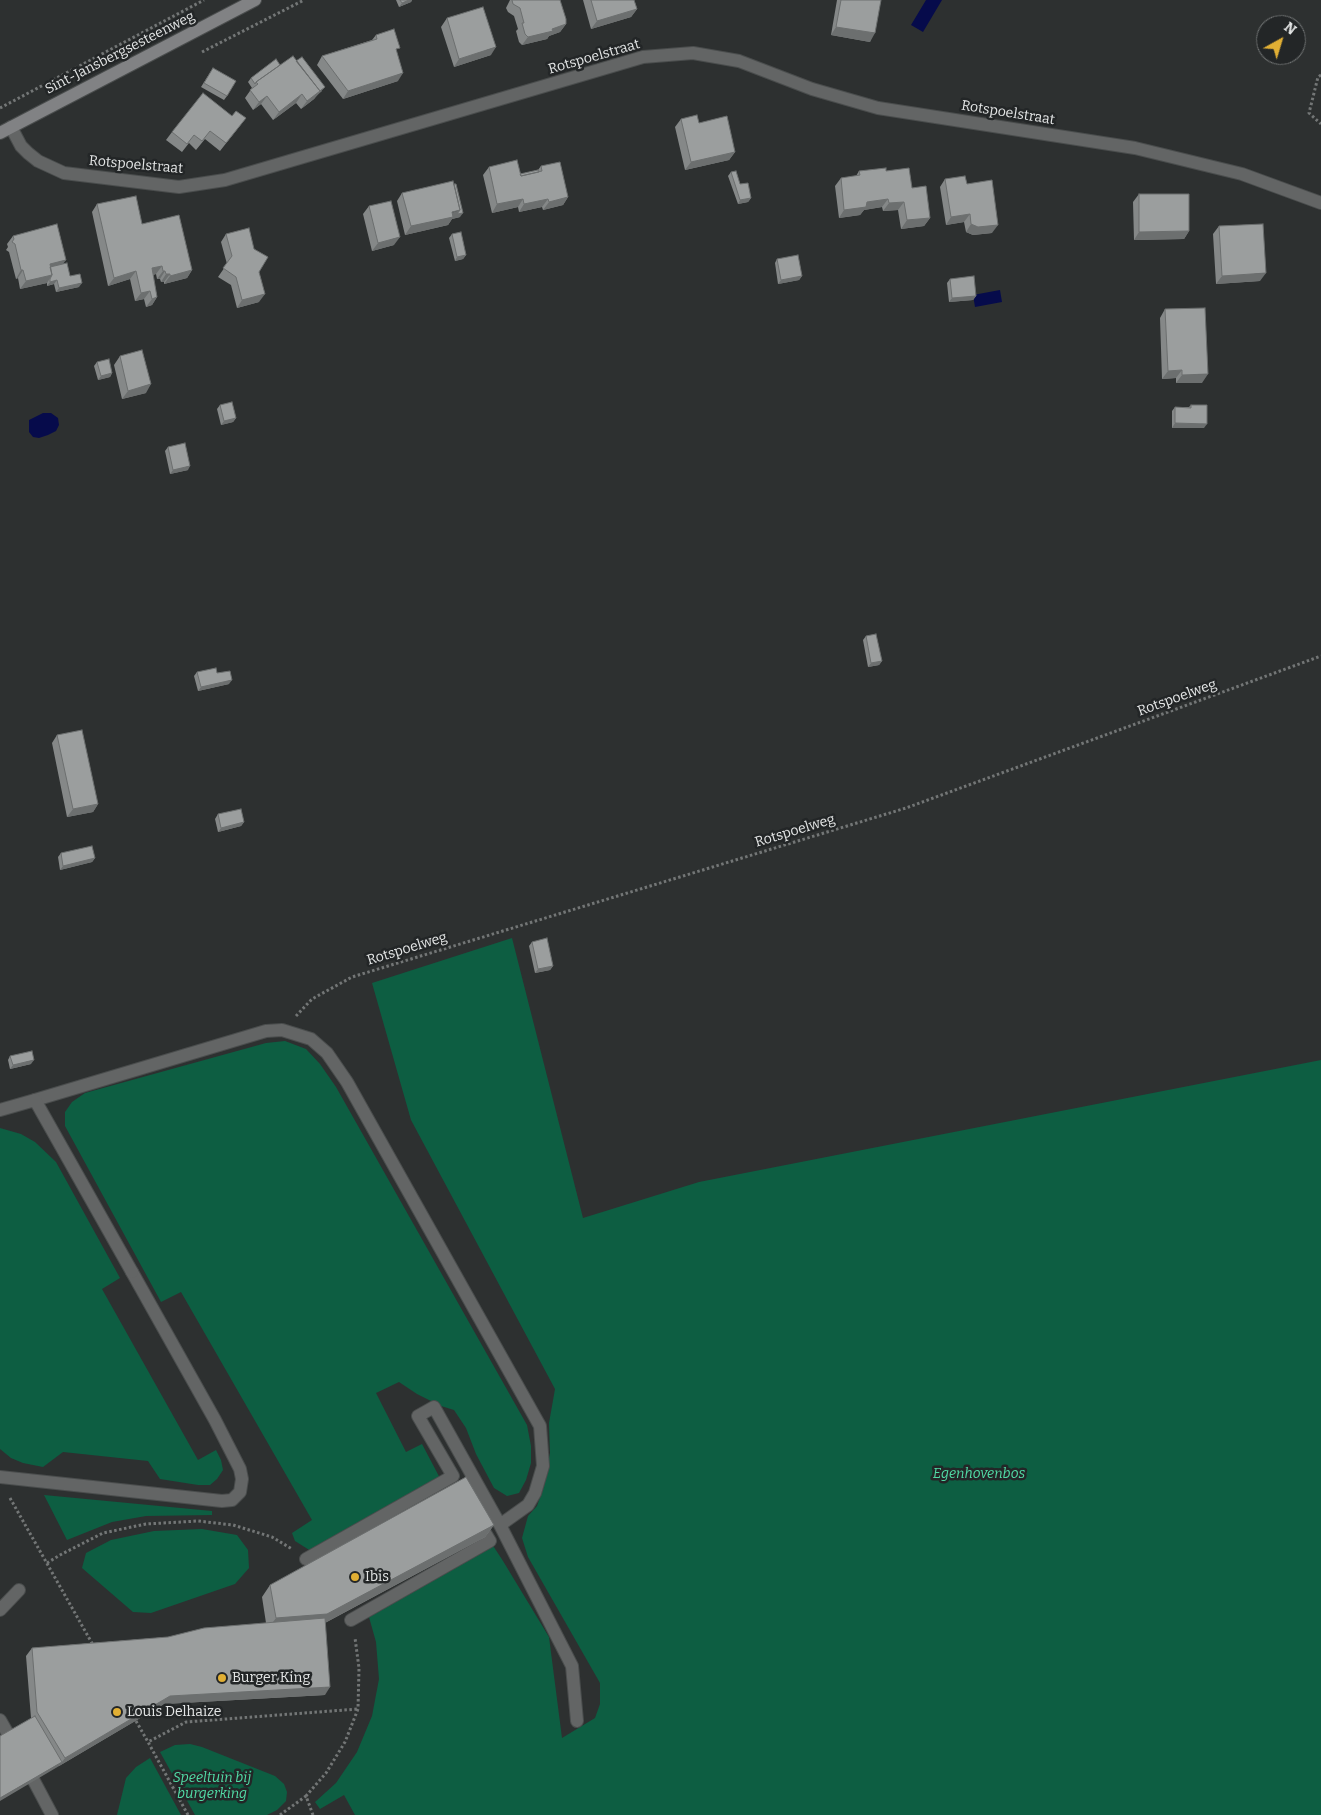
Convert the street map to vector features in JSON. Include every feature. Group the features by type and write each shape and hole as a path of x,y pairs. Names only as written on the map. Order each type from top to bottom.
{"main road":[{"name":"Sint-Jansbergsesteenweg","path":"6,130 255,0"}],"street":[{"name":"Rotspoelstraat","path":"6,130 38,161 64,173 179,187 225,180 643,57 693,53 739,61 812,89 878,108 1134,148 1242,174 1321,202"},
{"path":"0,1110 266,1031 282,1030 311,1039 327,1053 342,1075 540,1426 543,1466 535,1493 528,1505 500,1525"},
{"path":"0,1477 222,1501 232,1500 240,1492 242,1479 240,1469 215,1420 35,1100"},
{"path":"306,1559 455,1480 418,1416 434,1407 500,1525 572,1666 577,1720"},
{"path":"351,1620 490,1541 471,1508"},
{"path":"0,1610 19,1590"},
{"path":"0,1720 8,1734"},
{"path":"34,1782 52,1815"}],"path":[{"path":"0,108 204,0"},
{"path":"196,55 304,0"},
{"path":"1321,75 1318,77 1309,113 1321,124"},
{"name":"Rotspoelweg","path":"282,1030 312,999 352,978 906,808 1321,656"},
{"path":"9,1496 96,1651"},
{"path":"47,1564 60,1554 103,1533 146,1524 198,1521 233,1525 272,1537 306,1559"},
{"path":"280,1815 306,1796 326,1773 345,1742 358,1709 359,1668 354,1628 351,1620"},
{"path":"148,1742 186,1722 358,1709"},
{"path":"136,1721 188,1815"},
{"path":"306,1796 313,1815"}],"green space":[{"name":"Egenhovenbos","path":"512,938 583,1218 699,1182 1321,1060 1321,1815 355,1815 344,1795 320,1809 315,1802 336,1783 357,1752 372,1716 379,1679 376,1642 367,1610 490,1541 549,1637 562,1738 595,1718 600,1704 600,1683 528,1557 522,1538 528,1516 537,1506 544,1486 550,1453 549,1423 555,1389 411,1120 372,983"},
{"path":"285,1041 306,1049 320,1064 336,1087 527,1425 531,1446 531,1463 526,1480 519,1493 507,1496 494,1488 476,1454 466,1428 454,1410 417,1394 399,1382 376,1393 406,1452 422,1444 442,1482 322,1558 295,1541 292,1533 312,1520 181,1292 161,1302 65,1126 65,1112 72,1102 85,1093 266,1043"},
{"path":"0,1128 21,1134 35,1142 56,1162 120,1278 102,1289 198,1460 216,1450 221,1460 223,1470 210,1485 160,1479 148,1461 63,1452 43,1467 23,1463 11,1458 0,1449"},
{"path":"44,1495 212,1511 212,1515 146,1516 112,1522 67,1540"},
{"path":"202,1529 237,1535 248,1550 249,1568 235,1584 151,1613 133,1612 82,1568 86,1553 111,1540 154,1531"},
{"name":"Speeltuin bij burgerking","path":"190,1744 275,1776 284,1784 287,1792 286,1801 277,1810 267,1815 195,1815 160,1752 175,1745"},
{"path":"150,1758 181,1815 117,1815 126,1778 136,1767"}],"shaded area":[{"path":"926,0 942,0 923,32 911,25"},
{"path":"1000,290 1002,302 975,307 973,295"},
{"path":"43,413 51,413 58,418 59,425 56,431 48,435 39,438 33,437 29,432 29,420"}],"building":[{"path":"512,0 560,0 566,24 552,29 553,31 528,37 525,34 520,8 513,4"},
{"path":"591,0 634,0 637,9 597,21"},
{"path":"841,0 881,0 875,33 836,27"},
{"path":"483,7 496,47 459,59 447,18"},
{"path":"394,29 400,48 396,49 403,73 348,91 322,56 377,39 376,35"},
{"path":"293,56 320,91 307,101 302,94 279,112 267,96 259,102 250,90 258,84 256,82"},
{"path":"302,57 325,87 320,91 296,61"},
{"path":"276,59 280,65 255,84 251,78"},
{"path":"213,68 236,81 227,96 204,83"},
{"path":"203,93 232,116 236,111 246,118 226,143 210,131 202,141 194,135 187,144 172,132"},
{"path":"697,115 699,123 727,116 735,152 691,162 681,119"},
{"path":"517,160 521,176 542,171 541,166 560,162 568,197 549,202 548,199 524,204 523,199 497,204 489,167"},
{"path":"886,168 886,171 909,168 912,188 926,186 930,218 907,220 904,202 889,203 888,199 867,202 866,207 844,210 841,178 860,175 859,171"},
{"path":"538,170 539,172 521,176 520,174"},
{"path":"736,171 740,184 748,183 751,198 740,200 731,172"},
{"path":"965,176 967,184 992,180 998,225 978,227 971,224 970,214 951,217 945,179"},
{"path":"453,181 460,210 452,212 453,217 411,226 402,193"},
{"path":"454,184 456,184 463,213 457,214 460,210"},
{"path":"1139,194 1189,194 1189,231 1139,232"},
{"path":"136,196 142,224 179,215 192,270 170,276 170,274 166,274 163,271 162,266 152,268 157,297 152,299 150,291 141,293 136,271 114,278 97,204"},
{"path":"391,201 400,237 378,243 369,206"},
{"path":"57,224 66,260 50,264 52,275 26,281 23,270 21,270 15,244 12,242 13,236"},
{"path":"1263,224 1266,273 1222,276 1219,226"},
{"path":"249,228 254,249 268,257 259,272 265,294 242,300 236,277 223,268 232,256 226,234"},
{"path":"461,232 466,255 457,257 452,234"},
{"path":"798,255 802,276 781,280 777,259"},
{"path":"67,263 70,276 80,274 82,283 59,288 57,280 50,282 52,275 50,267"},
{"path":"974,276 976,296 952,298 950,279"},
{"path":"1205,308 1208,374 1182,375 1182,370 1168,371 1165,309"},
{"path":"142,350 151,384 128,391 120,356"},
{"path":"109,359 112,373 101,376 97,362"},
{"path":"232,402 236,418 224,421 220,405"},
{"path":"1191,405 1207,405 1207,424 1175,423 1175,407 1191,408"},
{"path":"185,443 190,466 173,470 168,447"},
{"path":"876,634 882,661 871,663 866,636"},
{"path":"216,668 217,673 230,671 232,680 201,687 197,672"},
{"path":"82,730 98,804 73,809 57,735"},
{"path":"241,809 244,822 221,828 218,814"},
{"path":"92,846 95,858 63,866 61,853"},
{"path":"547,938 553,966 538,969 532,942"},
{"path":"32,1051 34,1060 13,1065 10,1056"},
{"path":"466,1477 494,1525 327,1614 276,1618 270,1585"},
{"path":"325,1618 330,1687 170,1696 65,1758 37,1712 32,1648 168,1637 204,1628"},
{"path":"35,1716 62,1762 0,1798 0,1736"}],"place":[{"name":"Ibis","path":"355,1577"},
{"name":"Burger King","path":"222,1678"},
{"name":"Louis Delhaize","path":"117,1712"}]}
